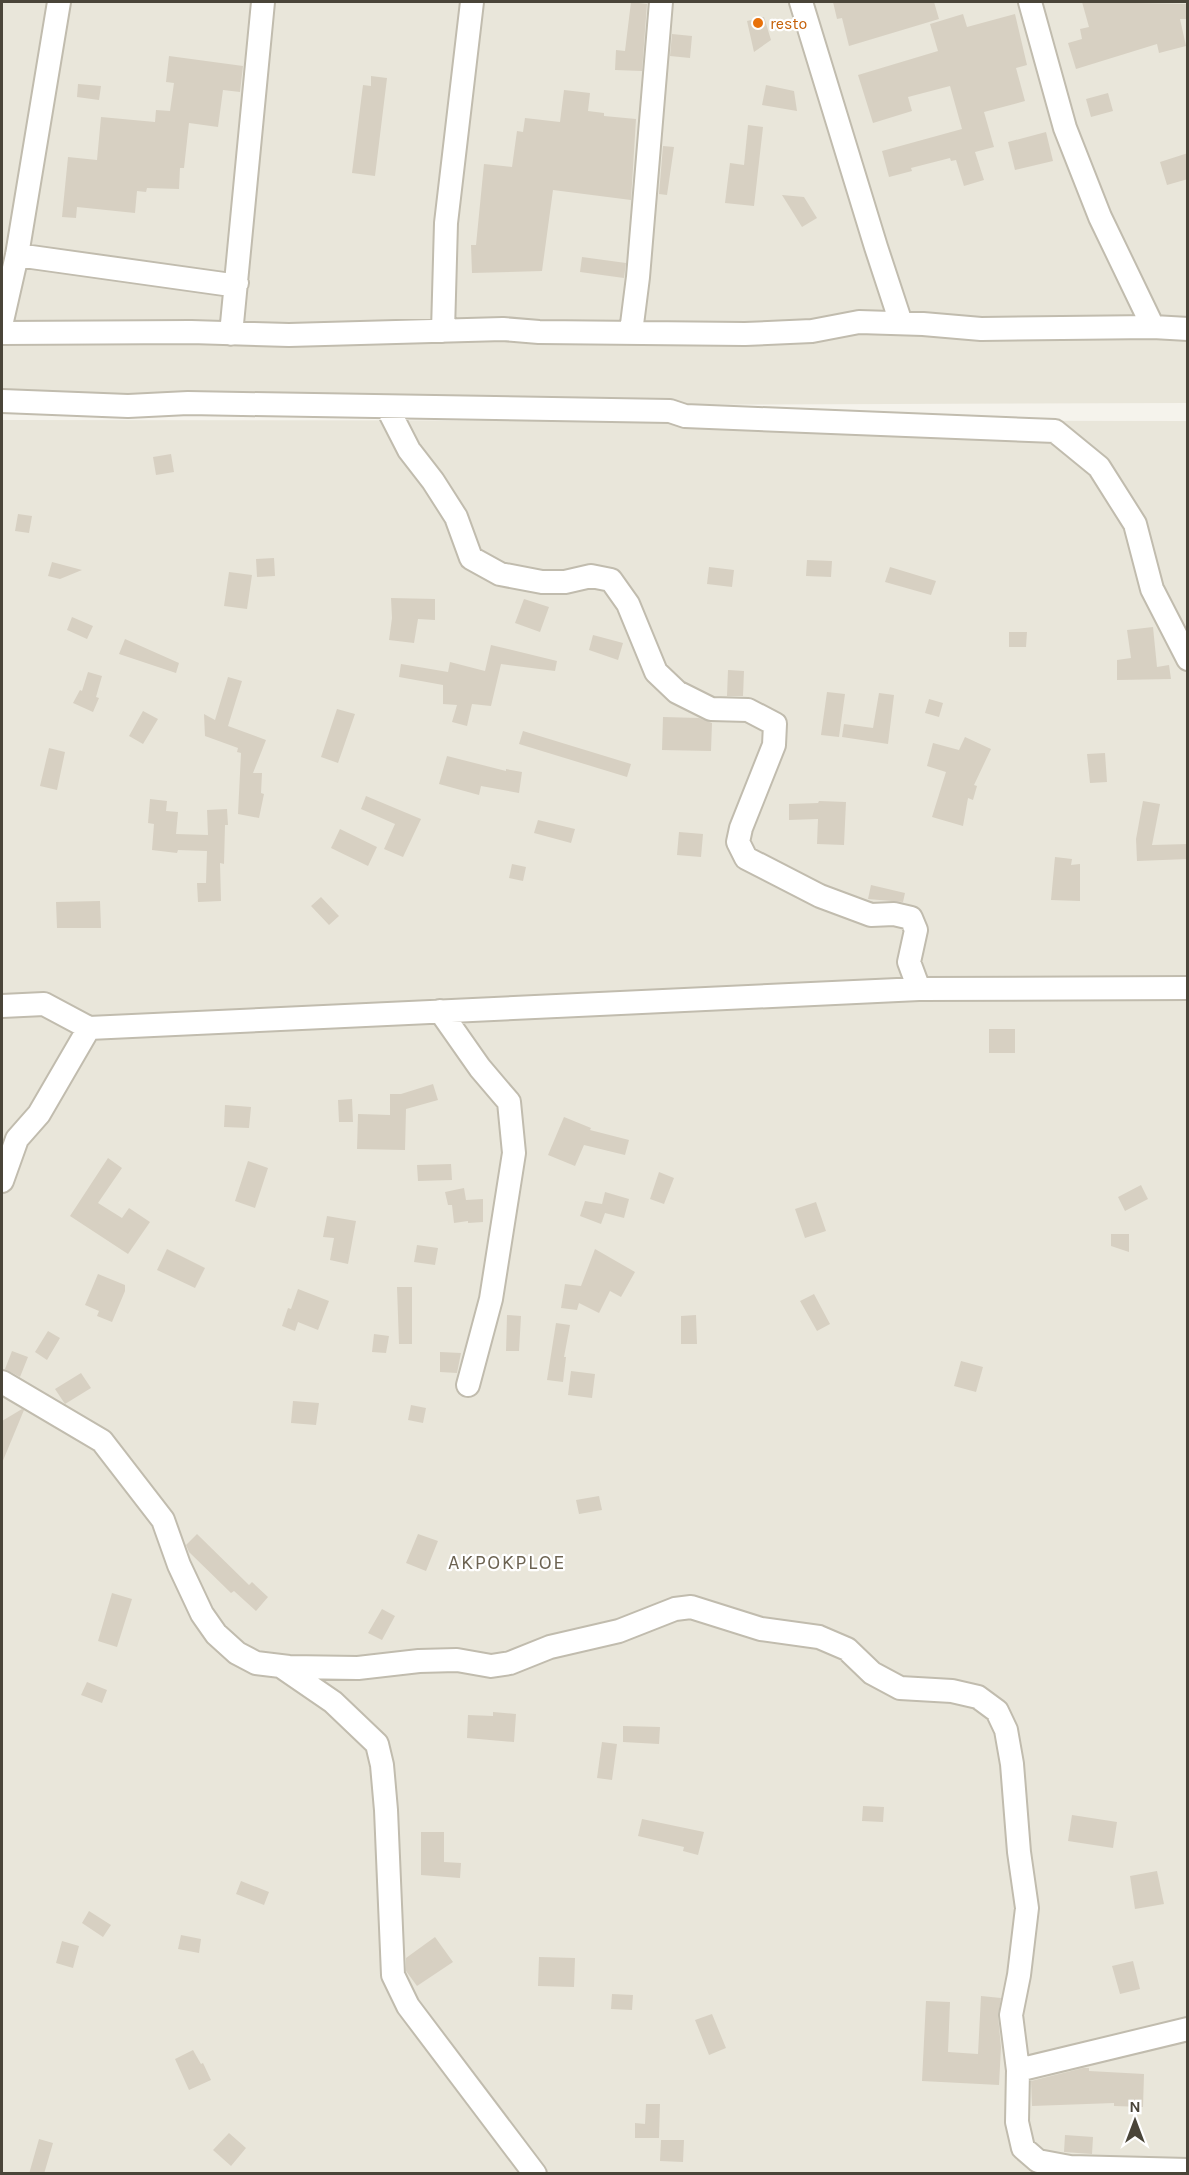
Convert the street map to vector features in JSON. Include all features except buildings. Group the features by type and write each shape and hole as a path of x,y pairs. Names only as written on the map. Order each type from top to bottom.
{"street":[{"path":"2,321 17,255 59,2"},
{"path":"231,334 263,2"},
{"path":"443,331 446,223 472,2"},
{"path":"631,332 639,266 661,2"},
{"path":"801,2 901,323"},
{"path":"1030,2 1065,128 1100,217 1153,327"},
{"path":"17,255 224,284 237,283"},
{"path":"2,333 30,331 290,335 503,329 539,332 745,334 812,331 859,322 981,328 1153,327 1188,329"},
{"path":"2,401 128,406 188,403 670,411 686,416 1055,431 1099,467 1135,524 1152,589 1188,659"},
{"path":"387,407 409,450 433,481 456,517 471,558 500,574 542,582 565,582 591,576 611,580 628,604 656,672 677,692 711,709 748,710 775,724 774,745 741,828 738,842 746,858 820,896 871,915 894,914 911,918 916,930 909,962 919,989"},
{"path":"2,1006 44,1004 89,1028 919,989 1188,988"},
{"path":"440,1011 480,1068 509,1102 514,1153 491,1299 468,1385"},
{"path":"2,1181 17,1139 39,1114 89,1028"},
{"path":"2,1382 102,1441 163,1520 179,1565 202,1614 216,1634 237,1653 256,1663 358,1668 457,1659 491,1666 510,1663 550,1647 619,1631 675,1609 691,1607 761,1629 819,1637 847,1649 872,1673 900,1688 952,1691 978,1697 997,1711 1006,1730 1012,1764 1019,1852 1027,1908 1019,1975 1011,2015 1018,2070 1017,2122 1023,2148 1038,2161 1070,2167 1188,2170"},
{"path":"281,1666 333,1702 377,1744 382,1765 386,1810 393,1975 408,2006 535,2174"},
{"path":"1018,2070 1188,2029"}],"shaded area":[{"path":"2,2 1187,2 1187,403 2,407"},
{"path":"2,420 1187,421 1187,2173 2,2173"}],"place":[{"name":"resto","path":"758,23"}],"district":[{"name":"AKPOKPLOE","path":"507,1562"}]}
